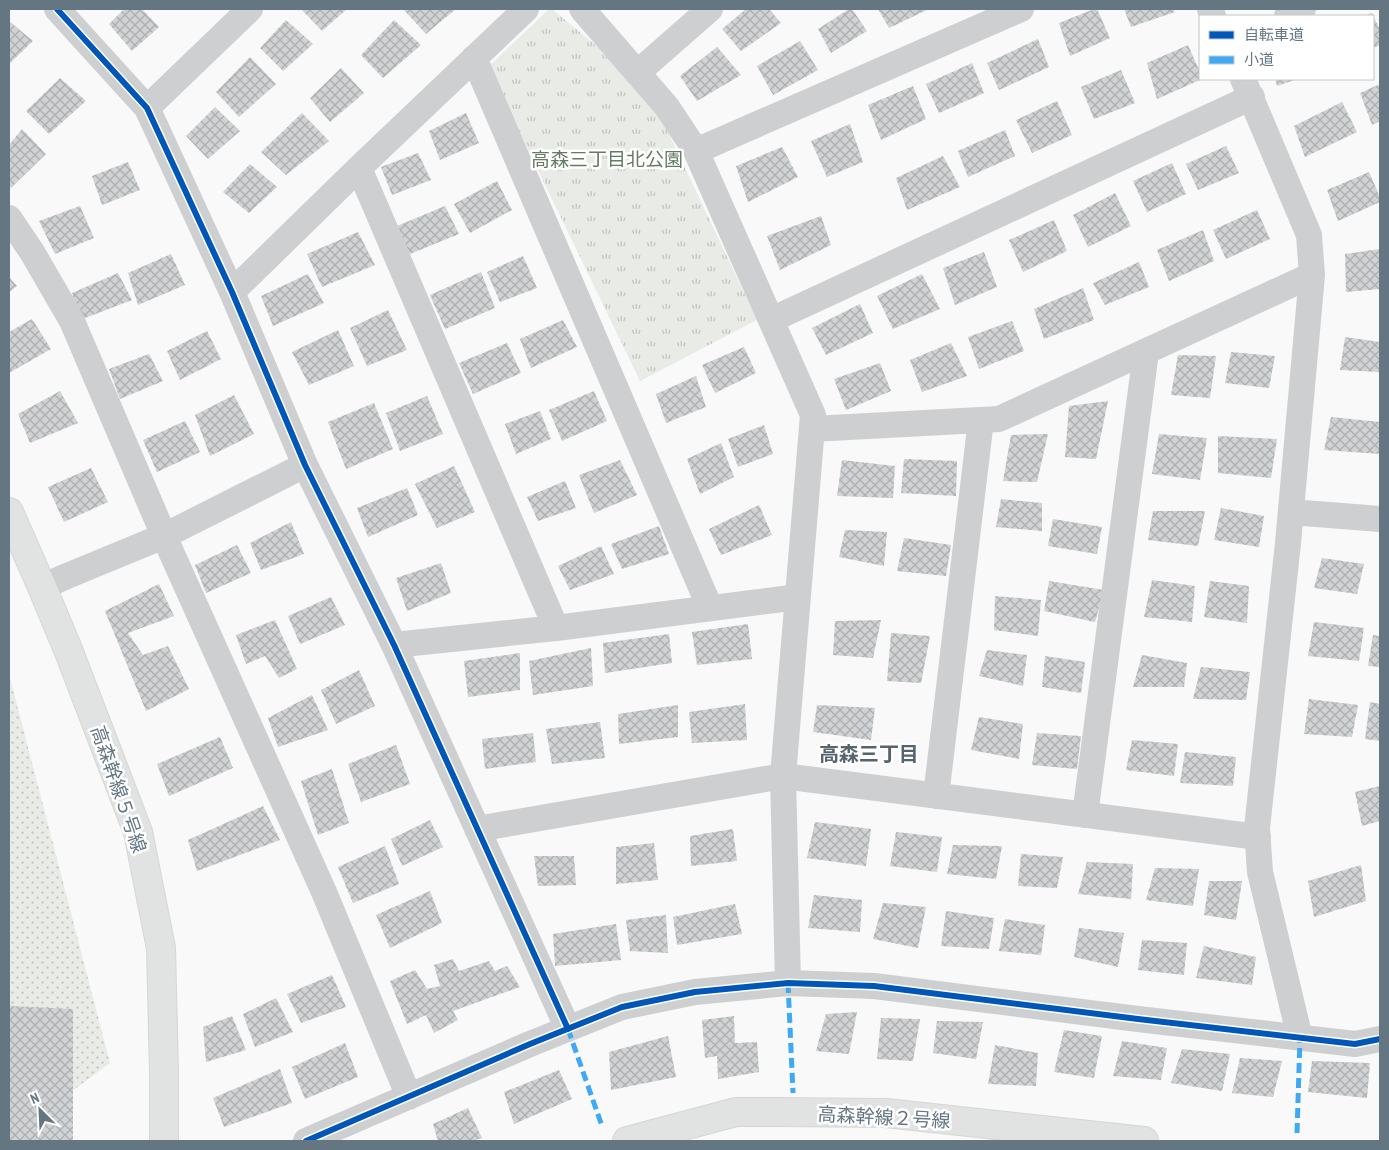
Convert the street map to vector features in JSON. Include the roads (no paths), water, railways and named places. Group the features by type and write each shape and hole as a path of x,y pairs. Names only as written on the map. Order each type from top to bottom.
{"street":[{"path":"57,9 148,108 232,292 305,465 394,645 568,1029"},
{"path":"148,108 250,9"},
{"path":"232,292 526,9"},
{"path":"582,9 667,107 696,151 813,415 783,776 788,983"},
{"path":"637,73 710,9"},
{"path":"696,151 1021,9"},
{"path":"1288,15 1303,9"},
{"path":"474,58 710,608"},
{"path":"771,320 1248,88 1310,235 1312,275 1291,512 1257,828 1260,872 1300,1038"},
{"path":"360,168 556,628"},
{"path":"9,218 32,252 72,321 164,536 324,892 409,1096"},
{"path":"812,429 999,419 1312,275"},
{"path":"1085,815 1146,352"},
{"path":"936,796 981,420"},
{"path":"42,587 164,536 305,465"},
{"name":"高森幹線５号線","path":"9,512 69,652 138,832 161,948 164,1141"},
{"path":"1291,512 1380,519"},
{"path":"394,645 556,628 798,597"},
{"path":"477,829 783,776 1258,837"},
{"path":"306,1141 568,1029 622,1008 696,992 788,983 874,986 1355,1044 1380,1039"},
{"name":"高森幹線２号線","path":"627,1141 736,1112 886,1113 1144,1141"}],"district":[{"name":"高森三丁目","path":"869,754"}],"park label":[{"name":"高森三丁目北公園","path":"607,159"}]}
